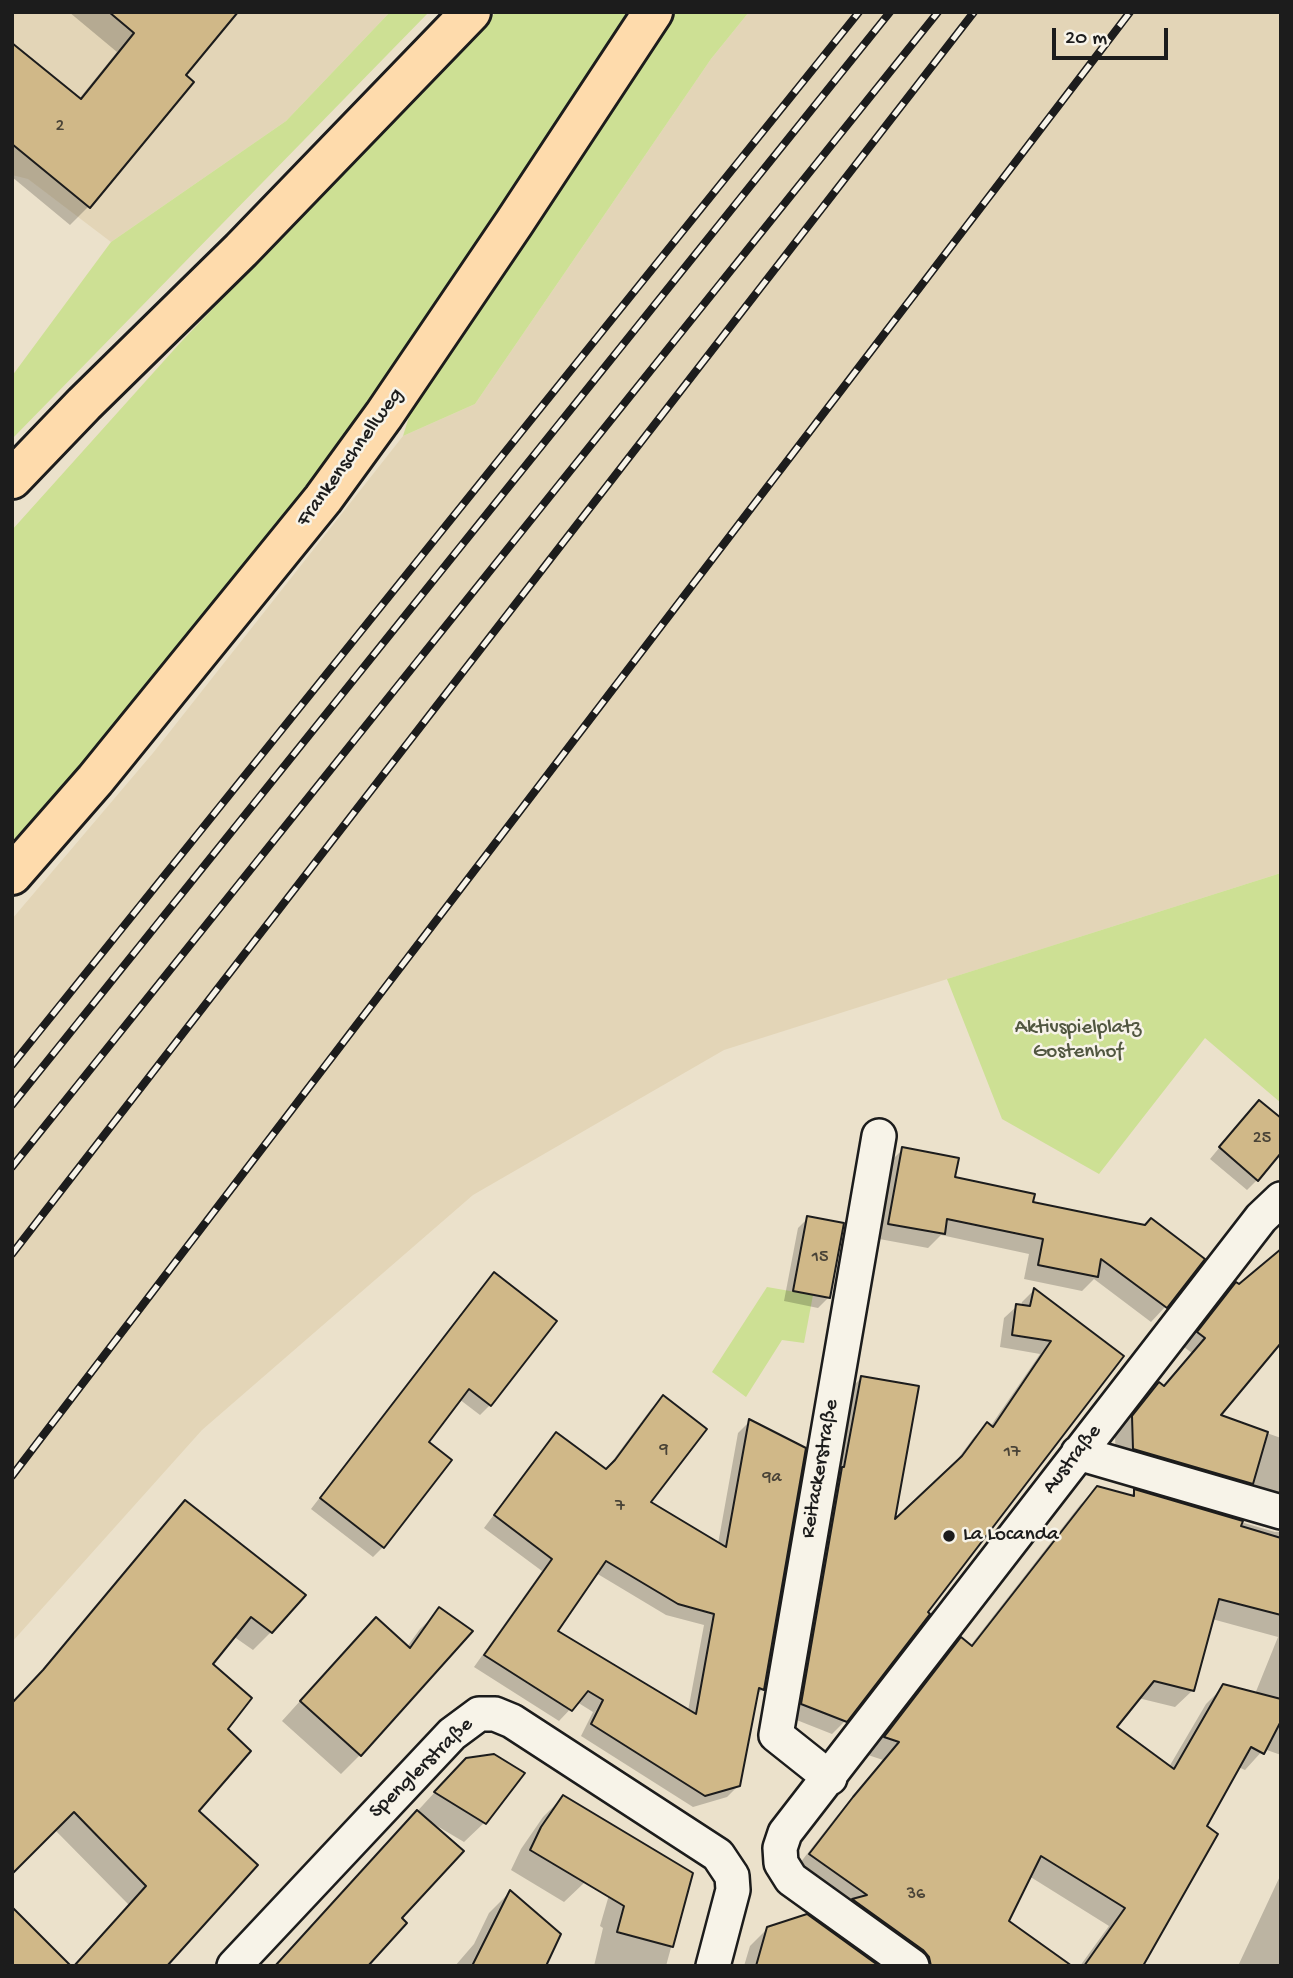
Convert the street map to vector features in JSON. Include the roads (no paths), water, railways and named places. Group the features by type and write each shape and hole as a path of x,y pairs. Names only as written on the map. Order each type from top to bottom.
{"highway":[{"path":"12,479 84,404 241,250 471,12"},
{"name":"Frankenschnellweg","path":"12,875 104,769 323,499 384,415 507,234 653,12"}],"street":[{"name":"Reitackerstraße","path":"830,1778 776,1735 879,1136"},
{"name":"Austraße","path":"912,1966 790,1880 781,1863 780,1848 785,1833 1261,1218 1281,1199"},
{"path":"1078,1453 1281,1512"},
{"name":"Spenglerstraße","path":"234,1966 452,1734 479,1714 495,1714 512,1721 718,1855 732,1876 733,1890 713,1966"}],"railway":[{"path":"12,1065 859,12"},
{"path":"12,1105 890,12"},
{"path":"12,1167 938,12"},
{"path":"12,1254 974,12"},
{"path":"12,1476 1130,12"}],"place":[{"name":"La Locanda","path":"949,1536"}],"park label":[{"name":"Aktivspielplatz Gostenhof","path":"1078,1041"}]}
